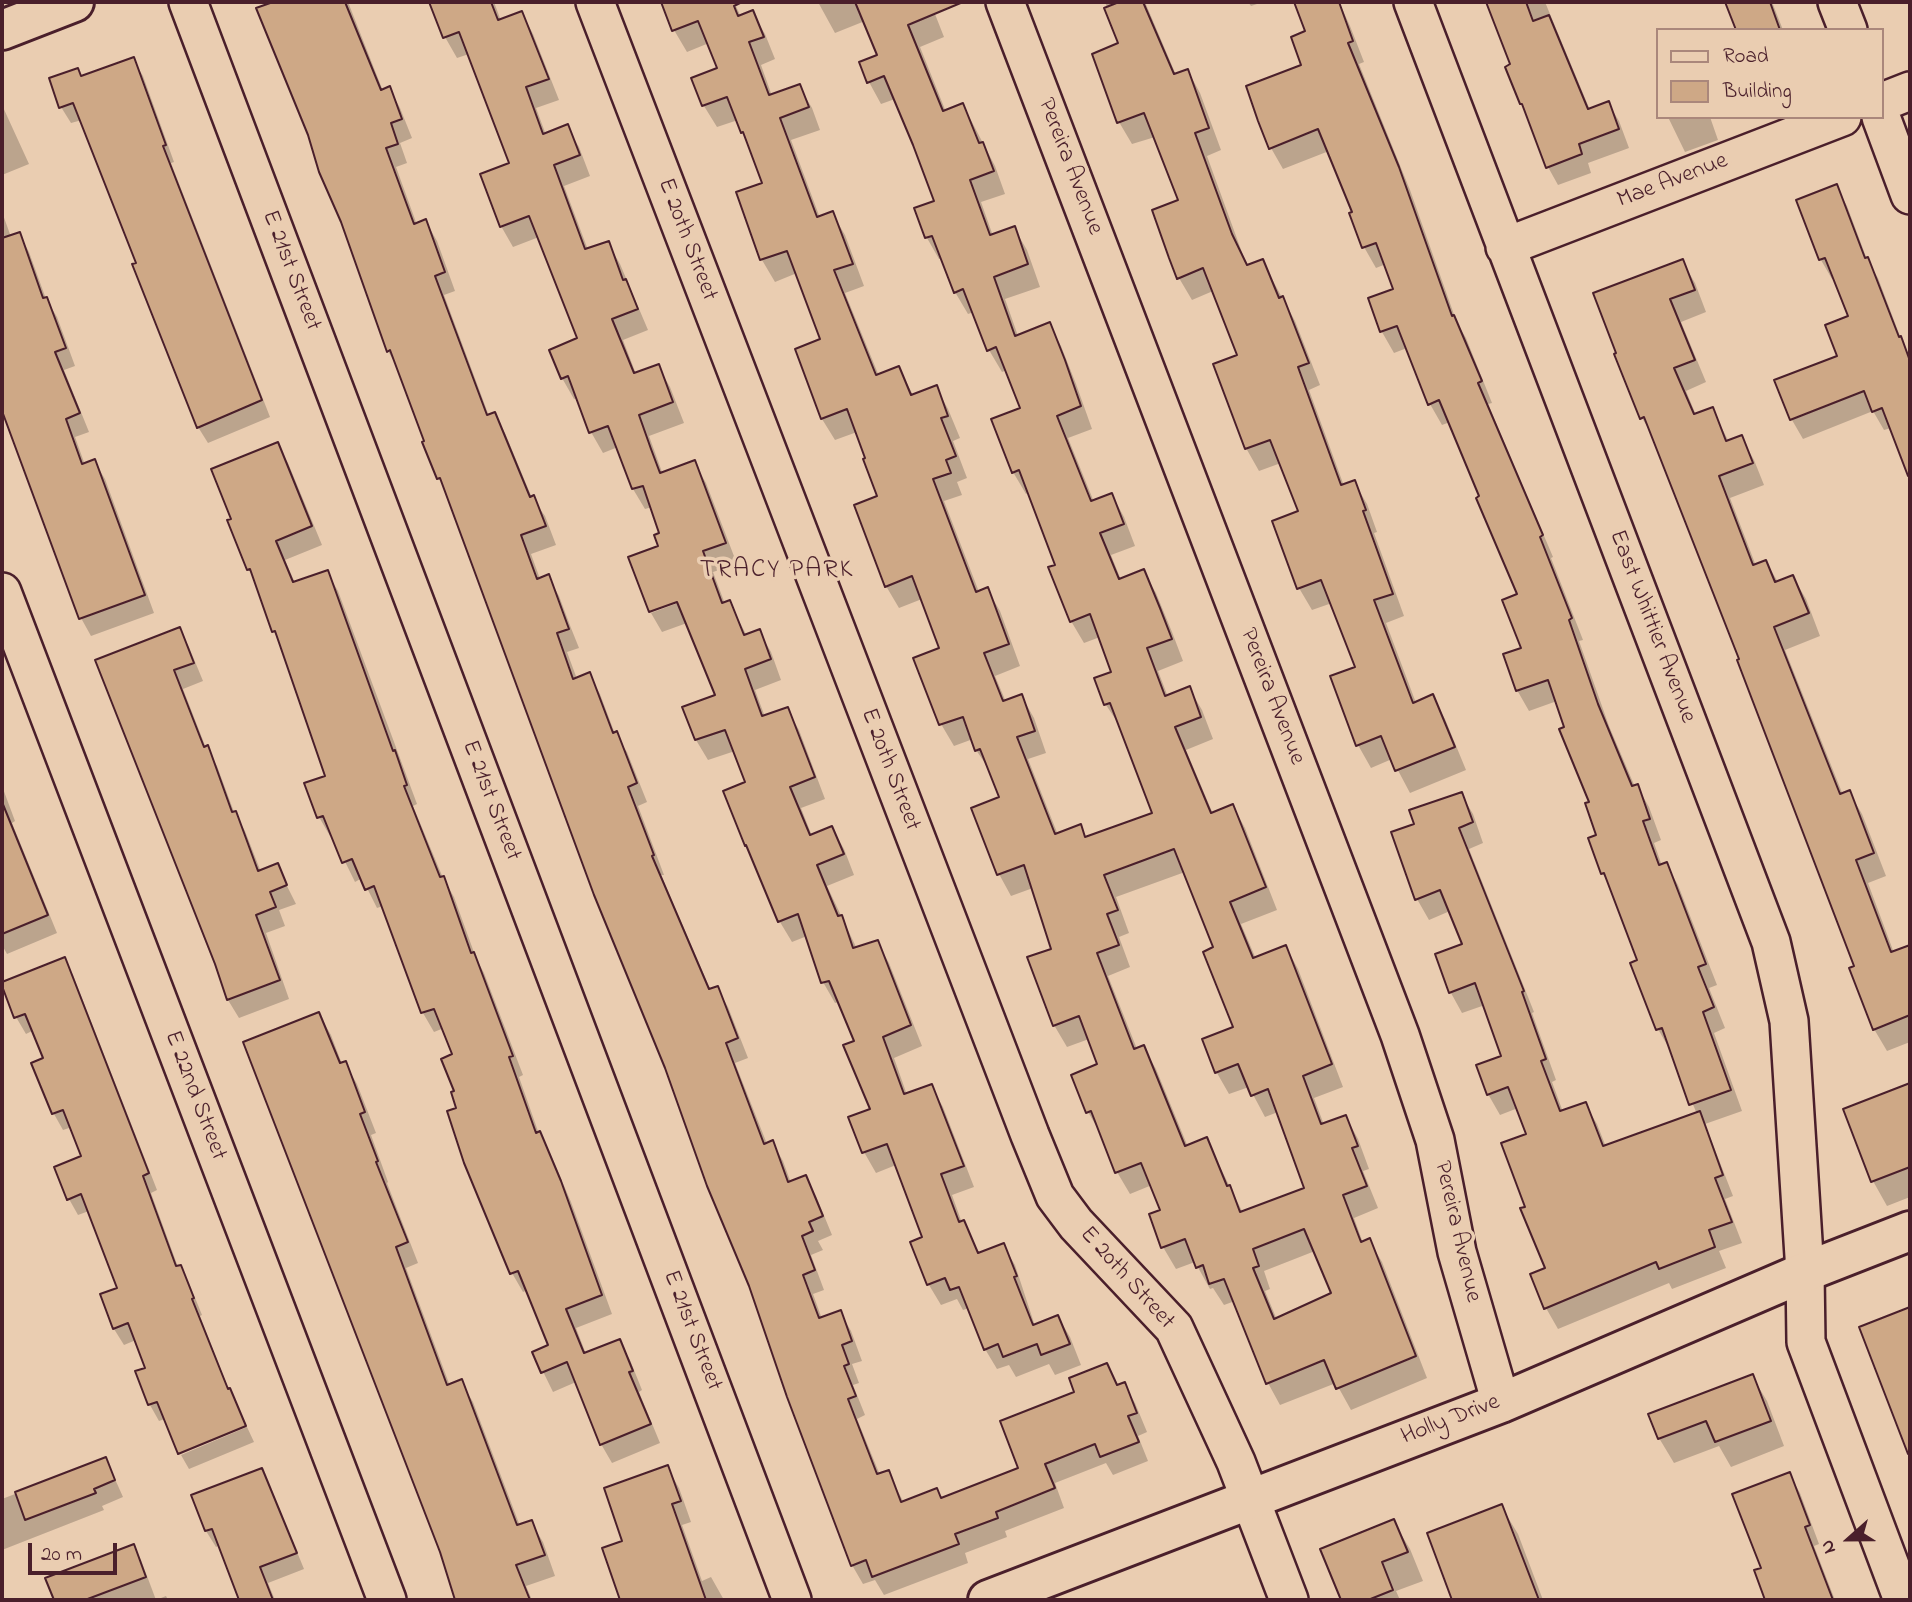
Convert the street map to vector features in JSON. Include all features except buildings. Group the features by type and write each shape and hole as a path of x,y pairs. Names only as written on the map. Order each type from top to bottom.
{"street":[{"path":"2,30 74,2"},
{"name":"E 21st Street","path":"188,2 792,1600"},
{"name":"E 20th Street","path":"595,2 1055,1196 1076,1224 1174,1328 1236,1462 1289,1600"},
{"name":"Pereira Avenue","path":"1005,2 1400,1035 1435,1140 1457,1252 1500,1403"},
{"name":"East Whittier Avenue","path":"1413,2 1771,942 1788,1021 1805,1272 1806,1342 1903,1600"},
{"path":"1837,2 1846,28"},
{"path":"1884,101 1910,90"},
{"name":"Mae Avenue","path":"1505,247 1837,119"},
{"path":"1882,119 1910,195"},
{"name":"E 22nd Street","path":"2,592 387,1600"},
{"name":"Holly Drive","path":"988,1600 1500,1403 1805,1272 1910,1231"}],"district":[{"name":"TRACY PARK","path":"777,572"}]}
